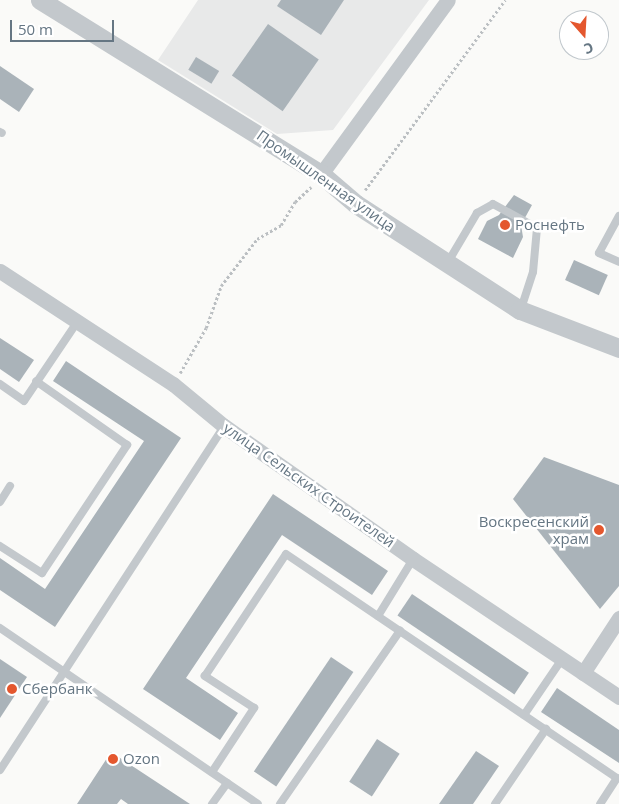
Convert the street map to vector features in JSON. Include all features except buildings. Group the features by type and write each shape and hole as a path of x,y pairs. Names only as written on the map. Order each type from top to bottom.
{"street":[{"name":"Промышленная улица","path":"40,0 321,174 356,204 520,310 619,348"},
{"path":"321,174 448,0"},
{"name":"улица Сельских Строителей","path":"0,271 173,384 224,426 413,559 619,697"},
{"path":"583,672 619,618"}],"lane":[{"path":"447,263 476,213 493,204 537,228 533,272 520,310"},
{"path":"619,216 599,253 619,262"},
{"path":"0,384 24,401 78,321"},
{"path":"0,546 42,573 127,445 36,381"},
{"path":"0,770 224,426"},
{"path":"0,502 10,486"},
{"path":"212,772 254,708 205,676 286,554 617,778 600,804"},
{"path":"378,616 413,559"},
{"path":"0,628 258,804"},
{"path":"280,804 400,631"},
{"path":"524,715 562,659"},
{"path":"495,804 546,730"},
{"path":"212,804 227,783"}],"path":[{"path":"356,204 505,0"},
{"path":"173,384 206,328 222,286 258,239 281,225 295,202 321,174"}],"shaded area":[{"path":"198,0 429,0 333,130 277,134 158,60"}],"place":[{"name":"Роснефть","path":"505,225"},
{"name":"Воскресенский храм","path":"599,530"},
{"name":"Сбербанк","path":"12,689"},
{"name":"Ozon","path":"113,759"}]}
